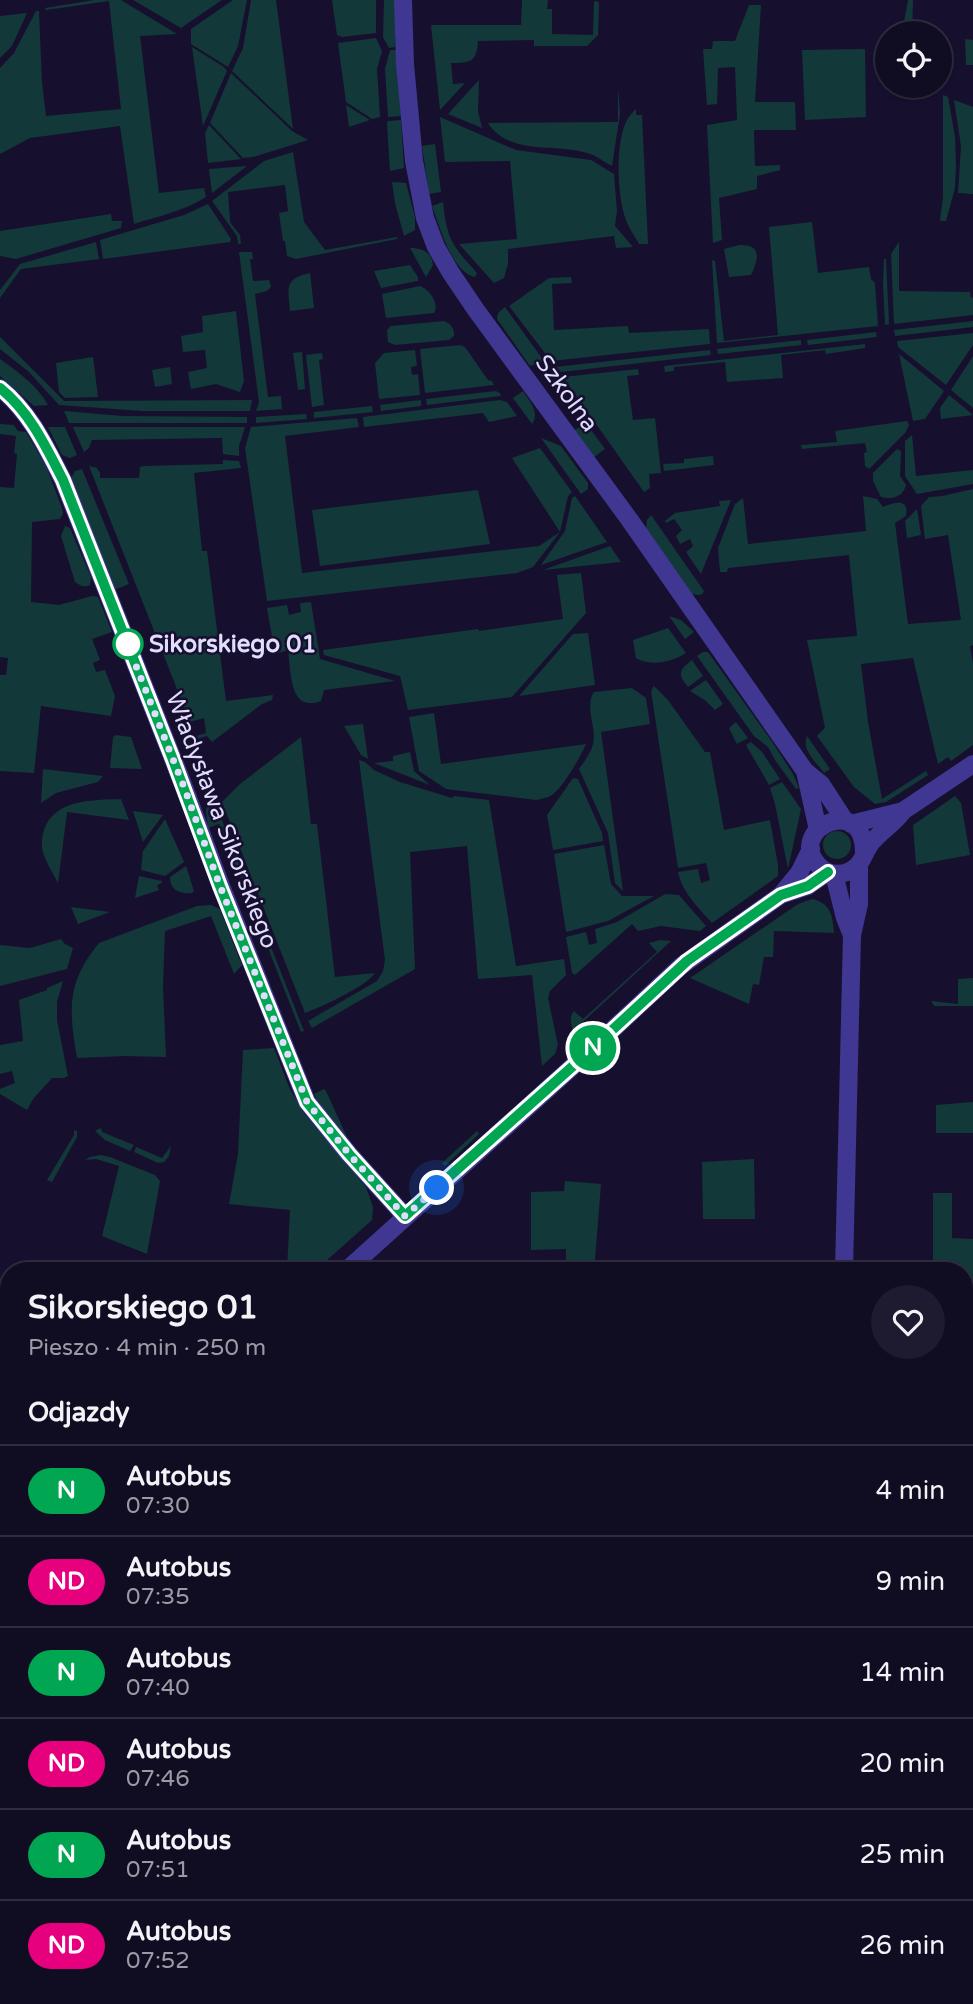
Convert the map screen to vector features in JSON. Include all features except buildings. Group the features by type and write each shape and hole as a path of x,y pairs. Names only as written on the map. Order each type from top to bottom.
{"street":[{"name":"Szkolna","path":"403,0 405,64 414,161 425,218 436,247 476,310 629,519 805,771"},
{"name":"Władysława Sikorskiego","path":"0,388 25,413 49,451 63,480 220,886 307,1102 405,1216"},
{"path":"781,895 808,886 831,873 849,871 903,811 973,764"},
{"path":"805,771 821,784 848,822 862,835 859,904 852,935 844,1262"},
{"path":"805,771 818,830"},
{"path":"356,1262 687,961 781,895 799,873 811,849 812,838 818,830 832,821 848,822 903,811"},
{"path":"811,849 818,865 831,873 852,935"}],"green space":[{"path":"94,0 121,0 177,34 140,36 159,193 204,188 206,197 180,210 134,224 120,126 30,138 0,154 0,68 14,53 36,11 39,11 46,116 121,109 109,1 45,8"},
{"path":"133,0 222,0 181,28"},
{"path":"233,0 247,0 238,46 228,67 191,44 191,29"},
{"path":"251,0 276,0 293,129 232,71 243,48"},
{"path":"332,0 376,0 376,33 342,37 337,35"},
{"path":"384,0 395,0 395,47 389,48 383,37"},
{"path":"522,0 548,0 547,9 552,9 552,34 593,35 594,1 599,2 598,35 587,46 534,46 534,40 478,41 476,53 471,60 451,63 453,84 465,83 440,110 431,25 521,25"},
{"path":"908,0 913,0 912,21 904,21"},
{"path":"749,5 761,5 755,102 795,102 796,130 754,130 755,166 780,165 780,170 757,176 757,189 719,198 722,240 713,243 707,125 737,120 735,67 718,68 717,104 707,105 703,49 712,49 713,41 735,41"},
{"path":"27,13 12,46 0,58 0,16"},
{"path":"376,38 382,51 377,69 380,117 372,119 346,102 338,43"},
{"path":"965,39 973,40 973,65 966,65"},
{"path":"192,47 227,71 203,126"},
{"path":"865,49 866,117 805,120 802,50"},
{"path":"390,50 396,50 401,116 388,117 385,69"},
{"path":"231,73 292,131 308,140 243,158 210,123"},
{"path":"479,80 478,112 482,128 448,114"},
{"path":"618,87 620,114 612,166 587,153 533,147 508,140 488,123 618,122"},
{"path":"943,98 948,98 955,137 955,188 946,221 940,221 943,197"},
{"path":"954,100 973,107 973,194 958,193 961,146"},
{"path":"346,105 370,120 349,127"},
{"path":"636,109 636,115 642,115 648,244 639,244 629,226 623,210 619,184 622,132 628,118"},
{"path":"440,117 516,150 591,160 614,174 617,211 615,226 633,247 616,248 614,236 508,249 504,278 494,283 459,244 517,239 510,161 445,162"},
{"path":"401,120 404,168 390,171 387,124 388,121"},
{"path":"209,125 241,159 208,163 205,133"},
{"path":"435,144 441,192 429,194 422,146"},
{"path":"293,152 304,222 325,250 397,239 296,259 287,256 279,213 288,211 285,185 228,192 230,222 240,235 241,244 238,244 237,236 212,201 264,161"},
{"path":"247,166 212,193 209,169"},
{"path":"392,182 406,183 415,217 415,230 404,236 395,203"},
{"path":"443,202 449,234 456,248 477,273 475,277 460,267 443,236 432,206"},
{"path":"208,204 231,239 230,242 103,259 100,240 184,215"},
{"path":"111,214 112,221 122,221 121,228 16,259 0,256 0,231"},
{"path":"812,222 818,273 869,267 871,279 875,283 878,326 717,343 712,260 715,261 724,341 778,335 769,227"},
{"path":"96,242 99,259 21,269 0,298 0,290 20,264"},
{"path":"899,242 899,291 970,292 973,298 973,315 894,324 891,254"},
{"path":"739,245 752,247 757,259 751,275 729,277 724,249"},
{"path":"410,248 422,250 431,257 433,265 426,277"},
{"path":"239,252 252,252 253,259 250,259 253,281 269,280 271,287 255,294 268,397 281,396 282,409 256,411 259,402"},
{"path":"884,259 889,324 885,325 883,285"},
{"path":"410,265 418,281 381,288 374,271"},
{"path":"310,273 314,308 290,311 289,291 292,282"},
{"path":"571,277 572,283 552,284 554,330 628,326 629,333 709,329 710,344 551,361 509,306 549,278"},
{"path":"420,286 433,297 436,305 434,313 386,318 382,294"},
{"path":"505,307 544,361 530,366 497,319 498,313"},
{"path":"236,311 244,381 240,392 216,384 191,389 188,372 207,368 205,350 183,352 181,336 203,332 202,316"},
{"path":"444,321 454,331 454,336 449,340 395,345 388,342 387,330 391,326"},
{"path":"973,321 973,327 895,336 894,330"},
{"path":"876,332 877,337 808,345 807,340"},
{"path":"973,333 973,345 946,385 898,347 897,341"},
{"path":"0,337 64,401 252,400 250,411 142,411 59,405 29,372 0,349"},
{"path":"801,340 801,345 718,354 717,349"},
{"path":"865,344 865,348 826,354 825,350 781,355 783,378 727,382 725,362 674,367 674,371 665,372 664,366"},
{"path":"460,345 465,347 494,385 425,393 420,349"},
{"path":"415,350 417,366 411,367 412,375 418,374 420,395 379,399 375,363 384,353"},
{"path":"710,350 711,355 561,372 555,367"},
{"path":"302,352 305,389 298,390 293,353"},
{"path":"322,353 323,359 319,360 324,405 312,407 306,355"},
{"path":"899,354 944,391 925,419 913,421"},
{"path":"973,356 973,408 951,390"},
{"path":"93,357 98,397 65,398 59,392 56,363"},
{"path":"0,359 33,385 48,405 34,406 0,376"},
{"path":"170,367 172,384 155,387 152,370"},
{"path":"638,369 639,375 627,376 633,420 655,418 661,473 649,474 650,488 644,492 563,377"},
{"path":"496,391 500,396 427,405 426,399"},
{"path":"523,391 535,411 532,424 513,398"},
{"path":"949,395 973,415 941,419 940,408"},
{"path":"421,400 421,406 381,411 380,405"},
{"path":"500,400 507,402 517,416 489,422 483,413 364,427 363,417"},
{"path":"372,406 373,412 314,418 314,412"},
{"path":"64,411 122,416 247,417 247,423 69,423"},
{"path":"306,414 307,419 256,423 256,417"},
{"path":"357,418 359,427 285,436 302,573 539,546 560,532 533,567 517,573 267,601 245,448 251,427"},
{"path":"907,421 909,425 905,433 869,469 865,466 865,443 802,449 801,445 837,442 835,431"},
{"path":"586,423 605,449 593,458 573,431"},
{"path":"0,424 14,425 18,431 26,432 46,466 62,508 60,519 32,522 31,602 59,605 92,596 98,597 112,632 92,639 100,660 93,663 96,672 105,670 115,696 111,716 41,706 34,773 0,771 0,675 6,675 8,658 0,657 0,487 14,488 17,454 14,453 16,436 0,434"},
{"path":"48,427 65,427 77,455 70,458 62,455"},
{"path":"73,427 245,427 239,456 223,454 222,438 92,440 84,452"},
{"path":"912,435 916,476 973,470 973,484 917,494 905,476 905,441"},
{"path":"541,438 561,446 588,483 588,489 581,494"},
{"path":"540,448 572,492 568,496 560,532 512,458"},
{"path":"897,449 901,451 900,476 906,485 897,497 881,497 873,481 873,473"},
{"path":"713,456 714,465 664,471 663,464 684,463 684,459"},
{"path":"223,460 239,461 241,468 194,473 202,551 207,551 226,701 273,695 272,700 262,704 212,742 207,736 197,739 196,736 206,733 204,718 190,722 89,466 97,468 100,478 139,478 140,467 144,466 223,464"},
{"path":"82,469 129,584 114,590 71,479 75,471"},
{"path":"973,489 973,645 970,646 973,663 973,745 951,761 948,757 938,764 913,658 861,664 882,799 926,771 928,775 886,802 875,804 854,787 817,736 825,728 807,640 857,636 849,555 728,568 727,572 720,572 718,548 735,504 743,498 748,544 866,531 863,496 877,499 883,507 895,503 903,504 907,510 906,516 895,523 908,624 961,620 948,535 925,539 921,506 929,497"},
{"path":"478,490 490,544 320,566 312,510"},
{"path":"575,496 607,542 541,565 565,531 572,498"},
{"path":"731,500 701,574 686,552 693,546 690,539 680,544 676,536 682,530 674,519 666,523 665,521 675,513 720,506 719,501"},
{"path":"917,509 921,535 907,538 905,521"},
{"path":"651,515 704,591 702,594 691,593 646,529"},
{"path":"65,526 70,528 91,577 88,586 75,582 61,536"},
{"path":"610,546 621,562 543,570"},
{"path":"581,573 586,613 512,697 408,710 400,676 324,655 323,650 563,619 557,575"},
{"path":"311,602 320,659 395,681 324,690 321,701 311,703 297,696 291,679 288,650 275,654 267,608 287,605 289,615 301,612 300,603"},
{"path":"669,616 681,620 694,632 685,639"},
{"path":"668,628 686,653 661,662 636,658 633,640"},
{"path":"588,633 595,685 519,696 573,634"},
{"path":"708,652 773,743 799,788 796,789 768,747 754,736 697,656"},
{"path":"692,660 703,676 688,687 681,672"},
{"path":"706,680 723,704 715,710 690,691"},
{"path":"654,686 668,700 705,752 710,752 724,830 770,820 778,876 712,923 687,894 678,872 698,869 701,883 710,880 706,863 678,868 651,691"},
{"path":"632,688 646,698 650,724 601,732 623,891 615,883 608,833 579,769 593,744 590,704 594,692"},
{"path":"434,713 441,764 586,744 561,786 546,798 536,800 446,789 419,771 409,717"},
{"path":"736,722 748,738 737,744 729,728"},
{"path":"363,724 368,759 361,755 344,726"},
{"path":"807,736 830,769 824,773 808,751"},
{"path":"113,737 131,737 142,769 110,768"},
{"path":"301,737 311,824 317,824 335,977 375,973 354,990 305,1013 222,802 240,784"},
{"path":"751,742 762,752 780,779 769,785 746,745"},
{"path":"410,752 414,771 430,785 374,763 393,761 393,756"},
{"path":"359,760 400,782 452,798 454,796 489,800 516,966 564,959 566,975 550,991 548,998 558,1045 555,1054 542,1066 532,975 478,979 467,846 410,852 415,969 312,1028 308,1021 377,981 385,960"},
{"path":"43,769 103,776 98,782 56,793 41,803"},
{"path":"573,778 578,779 603,841 553,850 547,815"},
{"path":"782,782 801,809 788,869 770,788"},
{"path":"211,792 244,877 241,878 219,824 208,828 206,811"},
{"path":"955,796 961,803 970,855 916,865 913,825"},
{"path":"121,799 129,820 67,812 58,883 42,850 43,833 49,820 56,812 76,803"},
{"path":"133,811 163,815 143,842"},
{"path":"165,819 184,862 165,876 141,870 143,851"},
{"path":"837,831 847,835 851,845 847,855 837,859 827,855 823,845 827,835"},
{"path":"604,845 611,884 622,896 654,896 608,921 566,932 554,854"},
{"path":"186,866 194,891 192,893 176,890 170,881 170,877"},
{"path":"139,876 162,881 157,885 159,890 135,898"},
{"path":"665,894 679,895 706,926 700,931 661,926 638,931 632,924 575,975 572,973 566,937 586,932 589,945 597,943 595,929 617,922"},
{"path":"812,899 827,907 832,916 834,933 774,931 773,957 764,957 759,985 753,984 749,1004 690,978 798,904"},
{"path":"211,905 220,909 242,965 234,974 211,916 165,931 163,986 166,1057 77,1058 72,1026 75,985 88,957 99,943 197,906"},
{"path":"71,907 110,912 78,924"},
{"path":"61,939 73,948 67,969 0,986 0,945 30,948"},
{"path":"671,941 573,1031 572,1013 574,1011 583,1019 657,952 649,943"},
{"path":"271,947 304,1031 301,1032 268,948"},
{"path":"973,978 973,1006 934,1006 931,1001 958,1004 958,979"},
{"path":"63,981 57,1002 57,1020 68,1076 52,1078 27,1110 0,1094 0,1089 15,1083 12,1071 0,1074 0,1045 23,1041 19,1000"},
{"path":"274,1048 289,1087 303,1112 366,1187 373,1207 372,1220 325,1262 287,1262 290,1210 229,1204 238,1154 243,1050"},
{"path":"324,1089 347,1137 324,1112 314,1094"},
{"path":"973,1102 973,1133 936,1133 936,1105"},
{"path":"101,1128 102,1132 134,1145 130,1151 105,1140 95,1131"},
{"path":"74,1130 77,1131 77,1137 52,1182 47,1180 74,1135"},
{"path":"477,1131 479,1134 445,1166 442,1163"},
{"path":"171,1146 169,1156 164,1162 158,1163 134,1152 136,1147 162,1158"},
{"path":"100,1155 155,1175 160,1181 147,1254 102,1236 119,1166 96,1159 85,1160"},
{"path":"754,1159 755,1219 703,1219 702,1162"},
{"path":"565,1181 601,1184 595,1260 566,1260 566,1249 531,1250 531,1192 564,1191"},
{"path":"933,1193 952,1193 952,1238 973,1239 973,1262 933,1262"}],"bus line":[{"name":"N","path":"0,388 25,413 49,451 63,480 220,886 307,1102 405,1216 687,961 781,895 808,886 828,872"}],"place":[{"name":"Sikorskiego 01","path":"128,644"}],"route":[{"path":"128,644 125,638 220,886 307,1102 405,1216 437,1188"}]}
